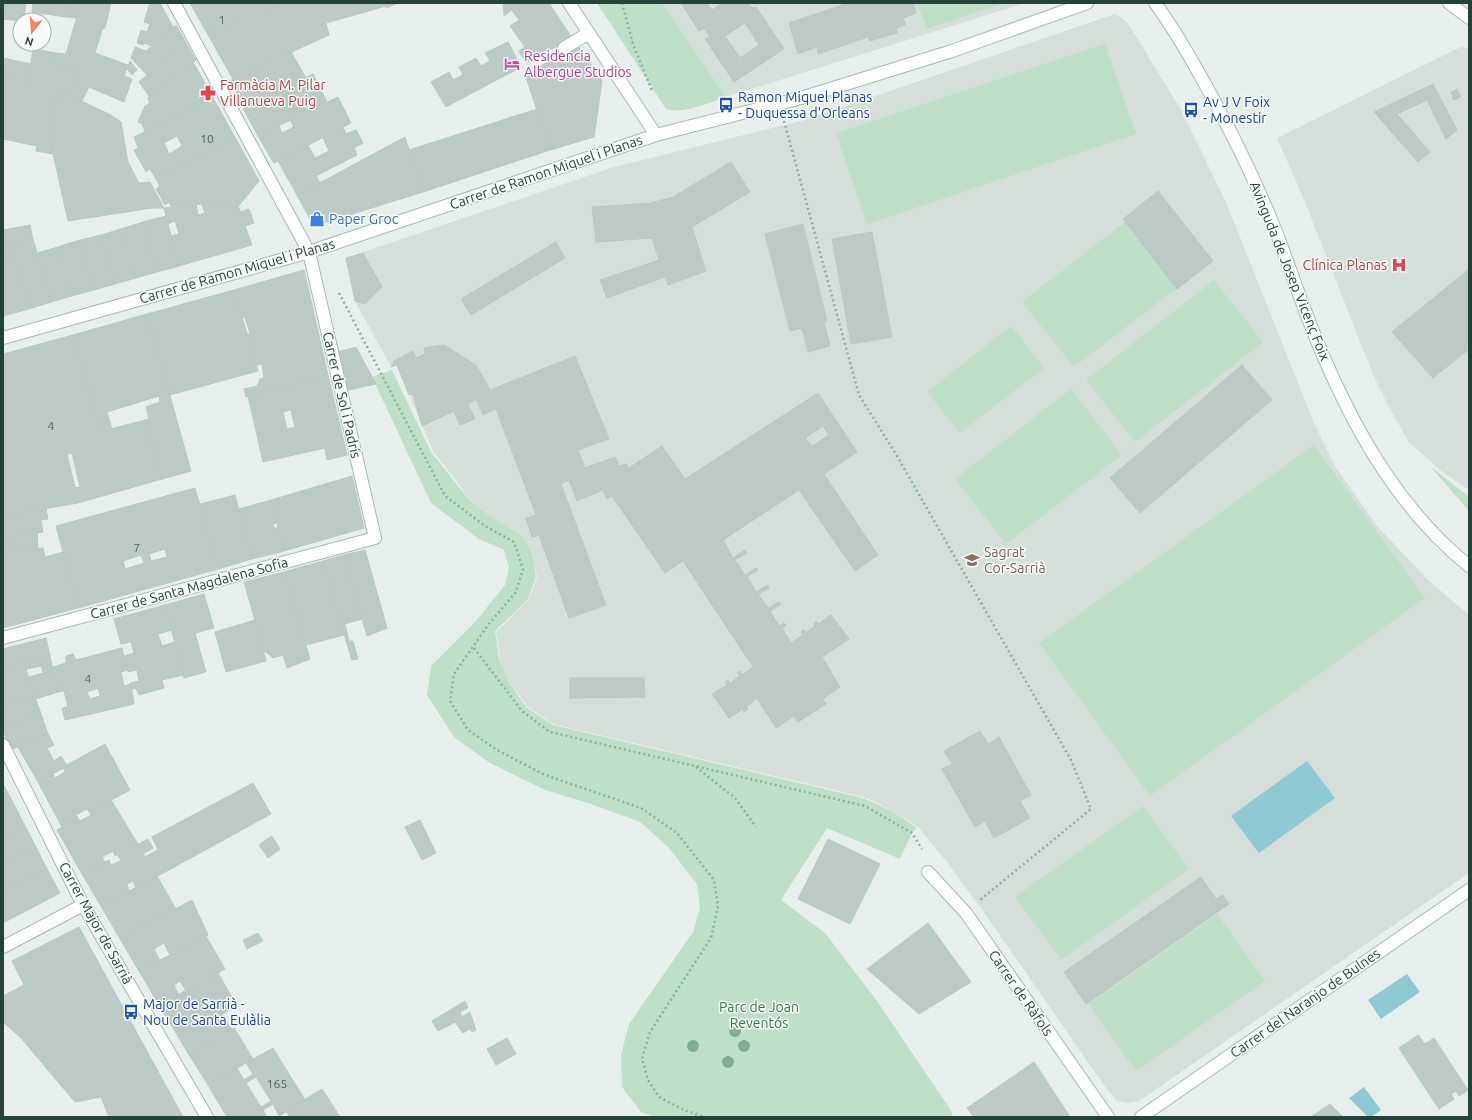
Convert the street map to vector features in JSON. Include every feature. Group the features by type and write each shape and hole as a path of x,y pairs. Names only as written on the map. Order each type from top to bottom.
{"street":[{"name":"Carrer de Sol i Padrís","path":"174,3 309,252 375,538"},
{"path":"569,3 656,135"},
{"name":"Carrer de Ramon Miquel i Planas","path":"3,338 309,252 656,135 801,98 952,51 1087,3"},
{"name":"Avinguda de Josep Vicenç Foix","path":"1155,3 1175,32 1218,106 1246,161 1276,232 1326,361 1355,423 1395,487 1419,517 1452,553 1469,566"},
{"path":"1449,3 1469,18"},
{"path":"564,48 589,33"},
{"name":"Carrer de Santa Magdalena Sofia","path":"3,638 375,538"},
{"name":"Carrer Major de Sarrià","path":"3,745 83,905 207,1117"},
{"name":"Carrer de Ràfols","path":"928,872 966,913 1108,1117"},
{"name":"Carrer del Naranjo de Bulnes","path":"1141,1117 1469,890"},
{"path":"3,947 83,905"}],"path":[{"path":"622,3 633,44 652,91"},
{"path":"779,103 859,395 897,456 1071,760 1091,809 966,913"},
{"path":"338,290 445,496 485,526 514,542 523,569 516,592 488,625 474,648 454,674 450,701 468,730 497,750 545,776 641,808 677,833 714,880 718,906 711,938 650,1032 642,1059 648,1080 659,1097 684,1110 705,1117"},
{"path":"474,648 522,711 550,732 865,806 912,833 922,849"},
{"path":"694,766 735,798 756,827"}],"shaded area":[{"path":"663,3 1025,3 726,97"},
{"name":"Sagrat Cor-Sarrià","path":"1115,14 1127,22 1180,108 1226,202 1314,423 1335,466 1377,526 1428,580 1469,615 1469,873 1139,1101 1128,1103 1117,1101 1106,1088 983,911 946,861 919,828 906,819 874,801 860,796 553,724 527,706 509,681 502,665 496,632 529,599 537,577 533,554 524,538 487,514 466,495 433,451 397,365 391,367 355,301 346,258 614,167 805,120"},
{"name":"Clínica Planas","path":"1463,46 1469,50 1469,490 1441,471 1409,442 1390,409 1374,377 1303,197 1277,138"}],"green space":[{"path":"597,3 663,3 726,97 689,109 666,109"},
{"path":"917,3 1003,3 927,29"},
{"path":"1105,44 1136,134 867,224 836,133"},
{"path":"1125,222 1177,288 1074,367 1022,302"},
{"path":"1214,280 1263,342 1135,442 1086,380"},
{"path":"1011,326 1044,368 960,433 927,392"},
{"name":"Parc de Joan Reventós","path":"392,370 431,452 466,496 487,514 524,538 533,555 536,577 528,599 495,631 499,658 509,682 526,707 553,725 859,797 890,810 917,828 912,833 900,859 827,828 781,900 825,933 877,1001 950,1109 953,1117 655,1117 641,1112 622,1087 621,1055 629,1024 693,932 700,908 697,884 668,847 640,822 591,804 545,790 490,763 454,737 427,695 431,666 476,621 505,585 509,568 504,550 479,539 431,503 372,377"},
{"path":"1071,389 1122,455 1006,544 955,479"},
{"path":"1314,445 1425,598 1150,796 1039,643"},
{"path":"1430,466 1469,497 1469,511"},
{"path":"1143,806 1189,869 1061,960 1015,897"},
{"path":"1217,914 1265,981 1136,1071 1088,1004"}],"water":[{"path":"1307,761 1335,798 1259,853 1231,816"},
{"path":"1407,974 1420,992 1381,1019 1368,1000"},
{"path":"1364,1087 1381,1110 1371,1117 1368,1117 1349,1098"}],"building":[{"path":"4,3 26,3 25,12 12,12 12,20 3,19"},
{"path":"33,3 68,3 66,17 52,15 52,12 32,12"},
{"path":"68,3 81,3 76,18 66,17"},
{"path":"81,3 111,3 105,28 102,30 95,53 128,65 124,76 132,79 124,102 89,87 82,101 70,96 76,68 54,66 56,53 66,54"},
{"path":"150,3 160,3 173,27 152,46 144,43 143,45 137,43 141,30 147,32 150,24 144,22"},
{"path":"190,3 287,3 207,33"},
{"path":"287,3 398,3 386,8 386,6 326,23 329,35 233,79 207,33"},
{"path":"503,3 549,3 572,38 526,63 519,51 525,47 510,26 519,20 512,10 504,16"},
{"path":"681,3 707,3 712,10 722,3 748,3 752,8 756,7 784,49 734,82 705,39 710,37 704,28 699,31","holes":["745,23 759,45 740,58 725,36"]},
{"path":"848,3 913,3 916,13 903,18 905,25 896,28 897,33 870,41 868,37 818,54 817,47 798,54 789,23"},
{"path":"176,25 185,41 147,75 131,58 135,47 146,51"},
{"path":"574,40 602,81 594,137 550,150 525,74 558,57 554,51"},
{"path":"185,41 196,60 149,96 139,82"},
{"path":"508,42 521,67 446,107 431,82 449,72 453,80 463,75 459,67 476,58 481,66 490,61 485,53"},
{"path":"33,52 56,53 54,66 76,68 71,93 28,82"},
{"path":"291,52 306,78 244,107 230,81"},
{"path":"3,58 31,64 28,82 3,77"},
{"path":"130,61 137,70 132,75 127,69"},
{"path":"193,62 213,98 145,132 142,124 138,122 145,106 150,103 148,99 149,96"},
{"path":"313,74 327,102 258,136 243,108"},
{"path":"3,77 57,90 52,149 53,154 36,151 37,146 3,139"},
{"path":"1433,84 1457,130 1446,139 1427,100 1397,114 1430,152 1418,162 1374,112"},
{"path":"1457,89 1461,97 1454,100 1451,92"},
{"path":"57,90 71,93 70,96 109,114 121,122 128,162 139,183 150,182 164,208 152,208 68,221 52,149"},
{"path":"338,97 351,123 274,163 258,136 279,126 282,133 294,127 290,120"},
{"path":"213,98 236,139 156,179 150,169 146,172 134,150 138,148 134,137","holes":["177,136 182,146 169,154 164,143"]},
{"path":"537,109 550,150 423,192 409,150"},
{"path":"343,127 346,134 356,130 363,143 354,148 357,155 316,176 320,183 297,195 278,161 308,145 315,158 329,151 323,138"},
{"path":"405,137 423,192 314,226 297,195"},
{"path":"236,139 259,181 236,209 208,203 172,208 169,202 165,205 156,189 160,186 156,179"},
{"path":"731,162 750,192 692,227 706,271 668,285 665,277 607,298 600,280 659,260 652,238 596,242 592,207 651,203 673,197"},
{"path":"1158,191 1213,261 1177,289 1123,219"},
{"path":"208,203 236,209 238,206 241,212 249,209 254,223 245,226 252,245 179,266 171,236 179,234 175,221 168,224 164,208 196,205 198,215 205,213 202,204"},
{"path":"166,216 179,266 157,272 143,222"},
{"path":"143,222 157,272 136,278 121,229"},
{"path":"803,224 827,321 824,322 830,346 808,352 802,328 790,331 765,234"},
{"path":"30,225 33,239 3,245 3,230"},
{"path":"121,229 136,278 115,284 101,235"},
{"path":"872,232 892,337 851,344 832,239"},
{"path":"101,235 115,284 94,290 80,240"},
{"path":"33,239 51,302 29,309 12,243"},
{"path":"80,240 94,290 72,296 58,247"},
{"path":"556,242 565,258 471,315 461,299"},
{"path":"12,243 15,257 3,261 3,245"},
{"path":"58,247 72,296 51,302 37,253"},
{"path":"363,253 382,287 365,304 355,301 346,258"},
{"path":"15,257 29,309 3,316 3,261"},
{"path":"1469,269 1469,349 1433,378 1392,332"},
{"path":"304,270 328,375 246,397 244,389 257,386 260,379 264,378 262,364 256,365 247,334 250,333 245,317 242,318 234,290"},
{"path":"234,290 258,371 170,395 147,314"},
{"path":"147,314 191,471 162,479 145,420 149,419 146,407 160,402 159,396 107,412 112,429 100,432 73,335"},
{"path":"73,335 100,432 145,420 162,479 78,503 3,516 3,354","holes":["72,453 80,487 75,488 67,454"]},
{"path":"444,345 476,365 490,390 575,356 609,439 578,450 585,468 615,457 619,466 626,464 629,468 662,446 685,479 818,393 857,452 824,474 878,555 855,571 799,490 723,540 733,558 745,550 747,553 735,560 745,575 756,568 758,570 747,577 756,592 768,585 769,588 758,594 768,608 779,602 781,604 770,611 779,626 784,623 786,626 782,628 791,643 803,635 801,632 804,630 806,633 815,626 814,624 816,621 818,624 831,615 849,639 822,657 840,687 823,699 826,704 798,722 794,716 776,728 757,698 746,707 748,709 744,712 743,709 729,718 712,694 727,685 725,682 728,680 730,683 740,676 737,673 740,671 742,675 753,667 683,561 665,573 612,496 607,499 603,490 577,501 569,480 561,484 606,605 569,618 539,535 532,537 526,518 536,515 496,409 483,415 476,399 468,404 475,419 460,425 454,411 422,426 413,394 409,395 397,365 391,367 394,361 413,351 416,358 425,354 424,348","holes":["823,426 829,435 812,446 805,438"]},
{"path":"356,347 376,384 348,390 337,352"},
{"path":"1242,365 1272,400 1140,513 1110,478"},
{"path":"328,375 347,455 327,460 325,448 263,462 248,396","holes":["291,410 295,427 287,429 283,412"]},
{"path":"352,476 364,528 284,551 271,500"},
{"path":"195,488 218,569 78,608 56,526","holes":["165,549 167,557 151,561 149,554","141,555 144,563 125,569 123,561"]},
{"path":"235,495 252,559 218,569 200,504"},
{"path":"271,500 277,523 273,524 274,528 278,528 284,551 252,559 239,509"},
{"path":"46,509 48,519 41,520 43,532 3,538 3,516"},
{"path":"37,533 38,548 3,553 3,538"},
{"path":"43,548 45,557 63,552 78,608 3,628 3,553"},
{"path":"365,550 387,628 367,636 344,555"},
{"path":"344,555 362,619 345,624 349,641 353,641 358,659 352,660 323,561"},
{"path":"323,561 344,635 306,645 284,572"},
{"path":"284,572 310,659 287,668 283,655 273,658 264,652 244,582"},
{"path":"204,594 214,628 195,633 206,672 184,678 165,605"},
{"path":"165,605 172,630 158,634 162,646 175,642 183,675 162,680 164,688 139,695 136,688 132,689 130,683 139,681 137,670 128,672 124,656 134,653 131,642 121,644 114,619"},
{"path":"255,620 266,661 226,672 215,632"},
{"path":"46,638 58,692 36,699 29,677 43,673 40,658 3,668 3,649"},
{"path":"122,648 127,670 121,672 124,686 131,684 134,704 65,720 62,708 68,707 64,691 58,692 53,667 66,663 66,656 73,654 76,660","holes":["98,688 100,696 90,699 87,692"]},
{"path":"40,658 41,666 26,669 35,697 3,706 3,668"},
{"path":"570,678 644,678 645,697 570,698"},
{"path":"35,697 41,714 3,727 3,706"},
{"path":"41,714 48,734 8,747 3,727"},
{"path":"980,731 988,744 999,737 1031,795 1020,801 1030,818 994,838 985,821 975,827 942,769 952,764 944,751"},
{"path":"48,734 54,745 47,748 54,761 61,756 67,766 38,782 18,747 10,750 8,747"},
{"path":"105,744 130,790 89,812 87,809 76,815 78,818 62,827 38,782 53,774 55,778 65,772 63,767"},
{"path":"253,783 271,814 136,888 133,881 127,884 129,891 101,906 82,874 109,860 111,865 121,861 118,855 148,839 153,848 143,854 145,857 158,850 152,837"},
{"path":"3,784 8,793 3,796"},
{"path":"8,793 25,826 3,838 3,796"},
{"path":"111,800 138,844 115,856 113,851 102,857 105,862 82,874 57,830 78,818 80,821 91,815 89,812"},
{"path":"420,820 436,853 422,860 405,827"},
{"path":"25,826 36,847 3,865 3,838"},
{"path":"272,836 280,849 268,858 259,845"},
{"path":"828,839 880,864 850,924 798,899"},
{"path":"36,847 47,869 3,892 3,865"},
{"path":"47,869 60,893 3,923 3,892"},
{"path":"157,876 176,909 120,939 101,906"},
{"path":"1201,877 1216,899 1223,895 1229,904 1086,1004 1064,972"},
{"path":"192,900 208,935 170,955 164,943 154,949 160,961 139,971 120,939"},
{"path":"928,923 971,982 919,1014 867,969"},
{"path":"79,927 183,1117 109,1117 101,1097 75,1102 21,1038 3,1022 3,996 24,985 12,961"},
{"path":"258,933 263,941 247,949 243,940"},
{"path":"206,936 225,969 186,991 180,981 174,985 179,995 159,1005 139,971"},
{"path":"218,973 237,1006 179,1038 159,1005"},
{"path":"465,1001 468,1008 460,1012 462,1017 470,1012 476,1030 472,1032 470,1029 463,1033 455,1022 438,1031 432,1021"},
{"path":"222,1014 232,1030 189,1055 179,1038"},
{"path":"234,1028 253,1059 208,1085 189,1055"},
{"path":"1418,1035 1425,1044 1434,1038 1468,1090 1459,1096 1456,1091 1451,1094 1454,1099 1439,1109 1399,1048"},
{"path":"507,1038 516,1054 496,1065 487,1049"},
{"path":"273,1048 305,1100 279,1116 273,1104 263,1110 267,1117 227,1117 208,1085 237,1068 244,1080 253,1074 246,1063","holes":["256,1077 271,1101 261,1107 246,1083"]},
{"path":"1034,1062 1069,1115 1066,1117 974,1117 967,1108"},
{"path":"322,1089 340,1117 290,1117 286,1111"},
{"path":"1330,1104 1343,1117 1311,1117"}],"place":[{"name":"Residencia Albergue Studios","path":"512,64"},
{"name":"Farmàcia M. Pilar Villanueva Puig","path":"208,93"},
{"name":"Ramon Miquel Planas - Duquessa d'Orleans","path":"726,105"},
{"name":"Av J V Foix - Monestir","path":"1191,110"},
{"name":"Paper Groc","path":"317,219"},
{"name":"Clínica Planas","path":"1399,265"},
{"name":"Sagrat Cor-Sarrià","path":"972,560"},
{"name":"Major de Sarrià - Nou de Santa Eulàlia","path":"131,1012"}]}
